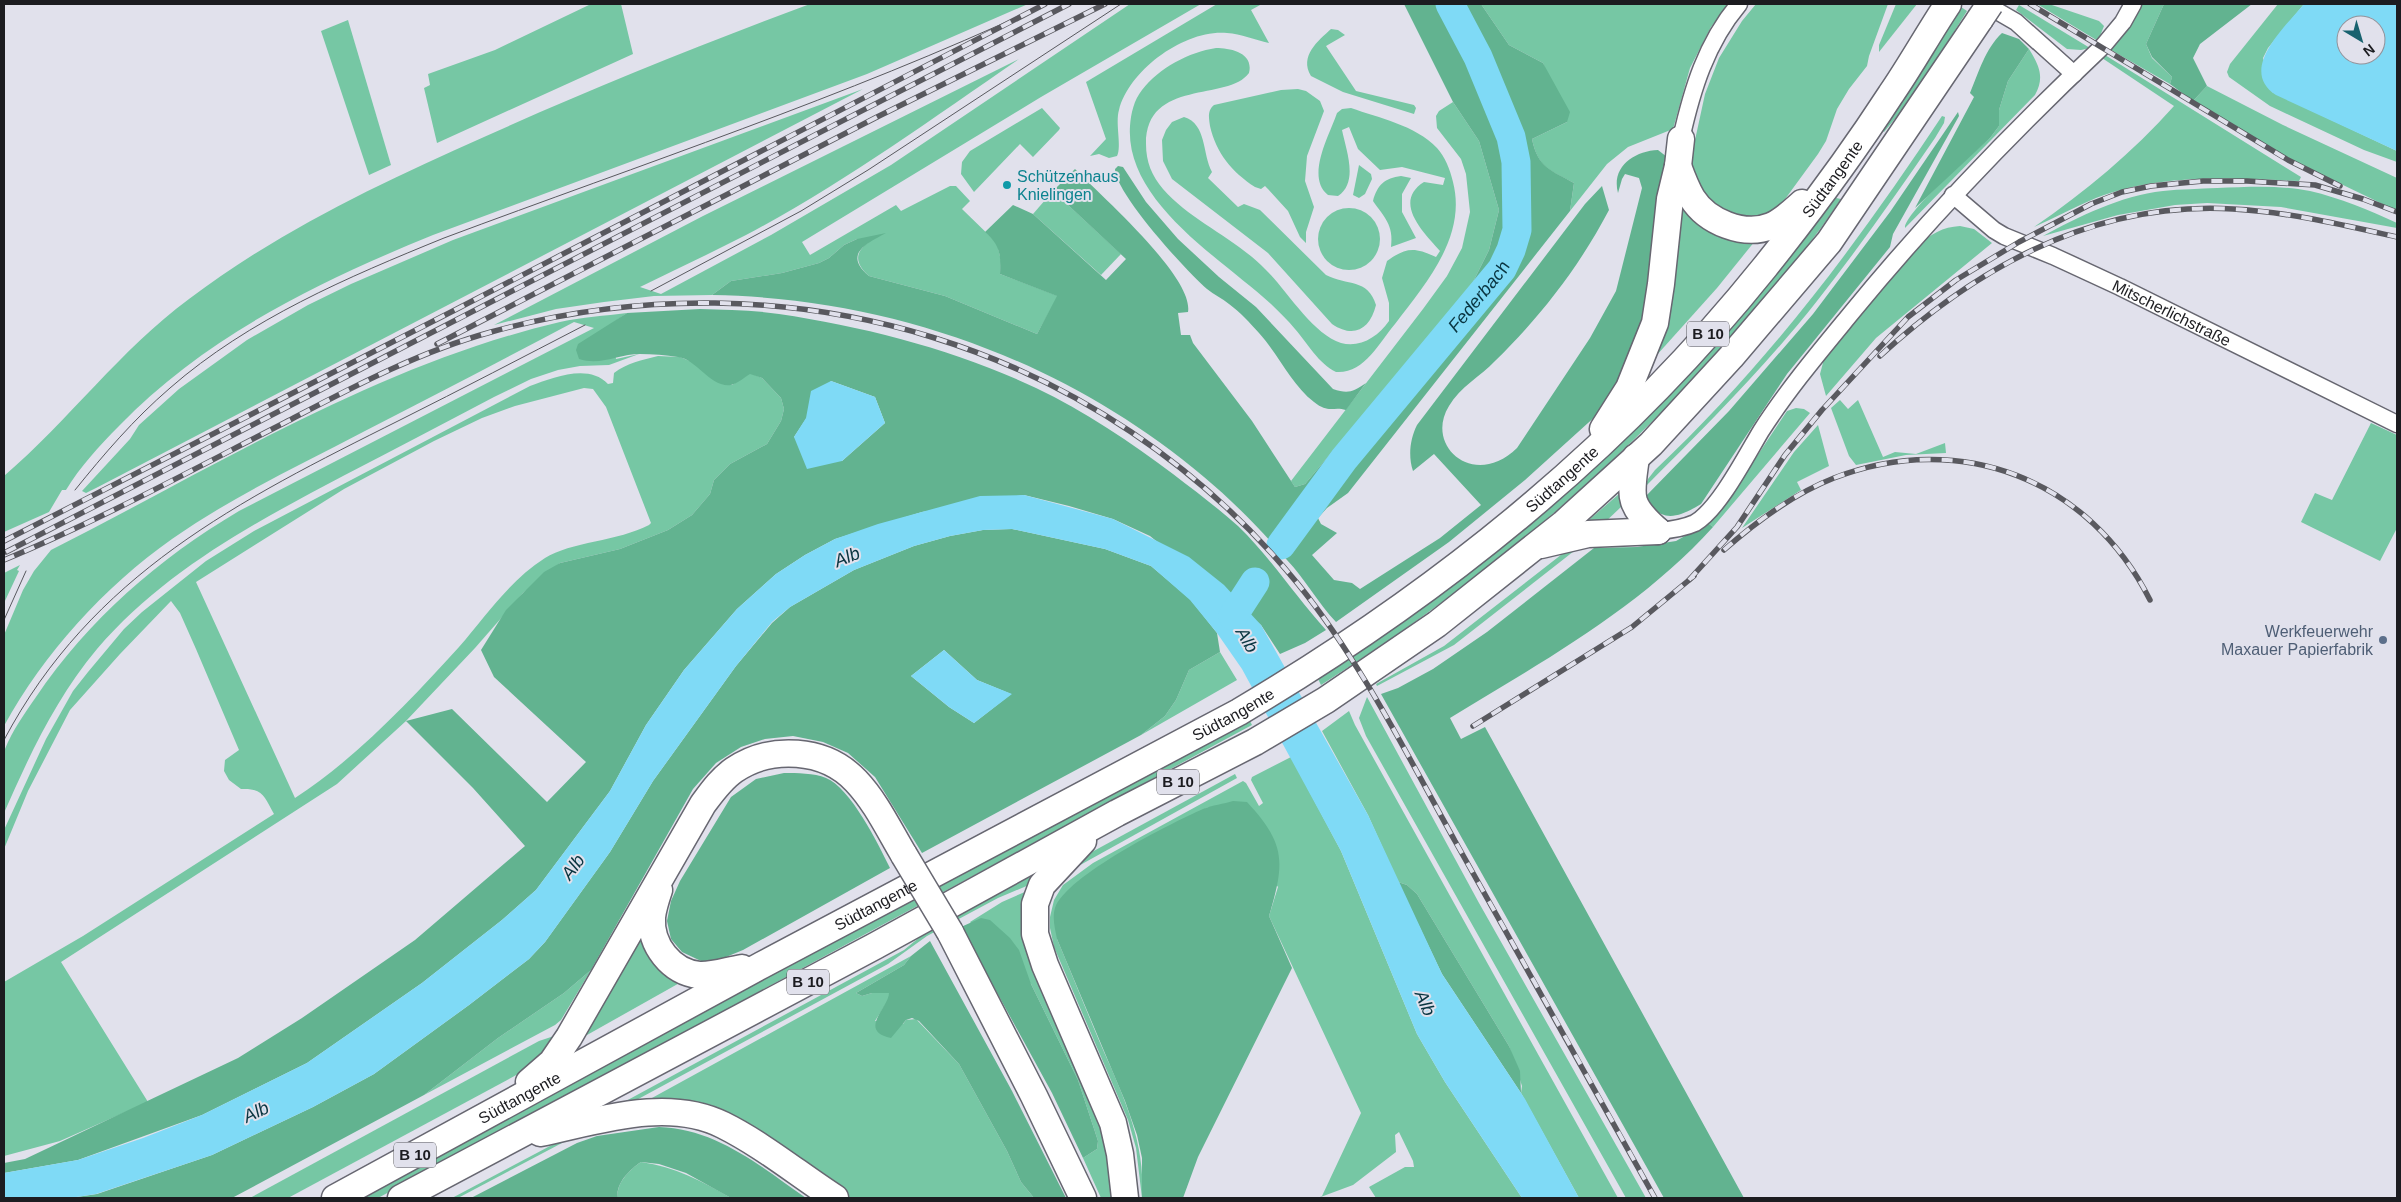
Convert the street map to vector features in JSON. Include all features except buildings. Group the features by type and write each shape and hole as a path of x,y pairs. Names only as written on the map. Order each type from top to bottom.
{"highway":[{"name":"Südtangente","path":"335,1198 762,965 1239,712 1309,670 1387,618 1480,550 1566,478 1639,409 1717,325 1766,266 1835,175 1892,93 1948,4"},
{"name":"Südtangente","path":"401,1198 875,946 1100,821 1255,742 1326,700 1437,624 1536,547 1636,457 1731,356 1829,242 1985,9"},
{"path":"1566,478 1624,397 1642,360 1654,323 1661,284 1670,199 1678,166 1681,139"},
{"path":"1678,166 1693,200 1705,213 1720,223 1741,228 1759,229 1777,223 1835,175"},
{"path":"1636,457 1632,490 1633,503 1642,517 1658,531"},
{"path":"1536,547 1588,534 1658,531"},
{"path":"496,1111 556,1056 703,804 724,778 749,762 770,754 795,752 827,761 856,780 950,932 1034,1096 1083,1198"},
{"path":"1100,821 1042,885 1035,904 1035,934 1044,965 1113,1123 1120,1154 1125,1198"},
{"path":"674,855 658,890 652,917 654,932 663,955 684,971 700,975 762,965"},
{"path":"512,1138 620,1116 652,1112 678,1113 722,1124 835,1198"}],"street":[{"path":"1681,139 1700,70 1714,41 1739,4"},
{"path":"1658,531 1670,530 1694,523 1714,505 1766,424 1797,381 1904,248 1953,195 2115,33 2133,4"},
{"path":"1985,9 2016,22 2074,74"},
{"name":"Mitscherlichstraße","path":"1953,195 1994,230 2004,236 2120,287 2397,424"}],"green space":[{"path":"591,4 621,4 633,54 437,143 424,88 430,85 428,74 495,50"},
{"path":"810,4 1028,4 867,74 433,235 306,292 226,338 189,365 153,394 104,441 71,481 66,490 62,490 49,512 4,532 4,476 51,432 140,340 189,299 259,251 332,209 445,154 687,51"},
{"path":"1130,4 1201,4 1041,97 802,242 810,255 896,205 901,211 950,186 956,186 970,201 962,209 997,243 1001,261 1000,274 1058,296 1037,334 945,296 869,276 861,268 858,259 860,250 869,242 857,239 844,245 829,258 819,263 782,273 731,281 712,295 654,296 604,302 556,309 494,325 703,216 1019,59 885,151 816,195 746,235 640,287 661,294 771,235 891,165"},
{"path":"1217,4 1262,4 1251,10 1269,43 1227,33 1211,34 1177,45 1161,55 1146,67 1125,95 1118,115 1119,147 1117,156 1109,158 1099,154 1090,156 1106,139 1086,82"},
{"path":"1404,4 1481,4 1509,45 1543,63 1570,112 1567,122 1532,139 1542,162 1552,171 1574,183 1570,211 1348,493 1327,508 1318,518 1321,524 1337,533 1312,555 1334,580 1352,583 1360,589 1440,538 1481,505 1434,454 1413,471 1410,448 1417,425 1585,204 1602,186 1609,210 1572,271 1512,344 1454,399 1443,421 1443,435 1448,448 1458,458 1470,464 1485,465 1501,460 1517,448 1590,338 1616,291 1642,188 1639,178 1625,174 1618,193 1618,175 1621,168 1633,157 1649,151 1658,150 1667,157 1650,301 1609,404 1525,480 1449,542 1336,622 1294,567 1226,496 1204,477 1151,436 1094,400 1035,369 974,344 910,323 845,308 779,299 712,295 731,281 782,273 819,263 829,258 844,245 857,239 886,233 871,241 860,250 858,262 869,276 945,296 1037,334 1057,296 1000,274 997,246 985,232 1013,205 1033,214 1106,280 1126,259 1053,191 1075,169 1123,216 1161,258 1186,297 1188,312 1178,313 1181,335 1190,335 1193,343 1252,421 1295,487 1305,484 1471,286 1489,250 1499,210 1479,141 1453,102"},
{"path":"1481,4 1729,4 1711,27 1690,68 1673,129 1628,147 1607,164 1570,211 1574,183 1546,167 1538,156 1532,139 1567,122 1543,63 1509,45"},
{"path":"1756,4 1888,4 1867,66 1849,89 1837,109 1826,141 1818,154 1777,210 1767,216 1738,218 1706,200 1692,168 1692,154 1705,94 1719,58 1742,21"},
{"path":"1896,4 1917,4 1879,52 1879,45"},
{"path":"2037,4 2049,4 2099,21 2104,26 2098,41"},
{"path":"2140,4 2164,4 2146,44 2152,58 2172,77 2170,84 2111,50 2131,23"},
{"path":"2164,4 2252,4 2200,44 2193,58 2207,86 2193,101 2170,84 2172,77 2152,57 2146,44"},
{"path":"2278,4 2304,4 2268,48 2263,58 2272,92 2397,151 2397,162 2364,150 2270,106 2229,77 2227,72 2230,64"},
{"path":"2019,5 2090,48 2081,50 2067,49 2016,10"},
{"path":"1961,7 1967,11 1914,96 1884,132 1890,118"},
{"path":"348,20 391,165 369,175 321,31"},
{"path":"1331,29 1338,30 1345,35 1326,46 1356,91 1414,105 1416,108 1414,114 1343,92 1311,76 1307,62 1309,56 1316,44"},
{"path":"2002,33 2019,39 2029,49 2008,81 1999,110 1999,126 1990,138 1915,208 1974,97 1970,93 1987,53"},
{"path":"1216,48 1228,49 1245,56 1250,66 1249,73 1239,82 1173,100 1159,109 1150,123 1146,144 1150,168 1159,184 1174,200 1253,258 1265,269 1310,321 1330,338 1341,343 1355,344 1368,340 1385,327 1389,321 1389,303 1382,278 1387,261 1400,253 1411,250 1422,251 1436,257 1440,251 1419,227 1411,208 1411,199 1415,190 1424,182 1443,185 1445,178 1402,167 1380,170 1358,149 1349,127 1342,130 1348,156 1350,174 1348,183 1338,196 1328,195 1321,187 1319,167 1325,143 1337,113 1342,109 1351,108 1408,128 1418,133 1437,148 1447,163 1453,182 1456,202 1454,222 1441,258 1431,276 1377,348 1363,363 1355,368 1336,372 1324,364 1289,322 1271,304 1180,227 1159,204 1143,180 1133,154 1130,126 1137,98 1149,82 1175,62 1195,53"},
{"path":"2029,49 2040,71 2040,82 2035,95 1905,228 1916,209 1956,168 1990,138 1999,126 1999,110 2008,81"},
{"path":"2105,55 2301,177 2299,181 2222,178 2145,184 2096,198 2034,227 2108,171 2174,106 2102,58"},
{"path":"2207,86 2283,125 2397,178 2397,211 2289,159 2193,101"},
{"path":"863,89 98,487 86,493 82,491 130,439 139,425 179,389 247,340 308,305 351,284 453,240"},
{"path":"1298,89 1306,91 1320,101 1324,111 1307,156 1305,181 1314,207 1306,232 1306,243 1300,237 1288,211 1268,189 1265,186 1261,189 1255,187 1239,175 1226,161 1216,145 1209,117 1209,112 1214,105 1281,90"},
{"path":"1453,102 1479,141 1499,210 1489,250 1471,286 1305,484 1295,487 1291,481 1423,309 1447,276 1462,248 1470,212 1466,174 1461,159 1437,128 1436,116 1439,111"},
{"path":"1042,108 1060,128 1059,130 1033,157 1020,144 974,192 961,174 962,162 970,151"},
{"path":"1958,112 1959,116 1893,234 1890,247 1787,374 1701,504 1685,513 1677,515 1663,515 1657,511 1645,497 1729,411 1813,314 1890,212"},
{"path":"1942,116 1945,117 1944,123 1935,138 1863,241 1817,301 1756,373 1645,487 1655,470 1735,388 1809,301 1844,256"},
{"path":"1184,117 1197,126 1200,132 1212,172 1208,178 1238,207 1244,204 1260,210 1326,275 1356,284 1368,290 1376,305 1370,320 1365,326 1354,331 1347,331 1332,324 1268,253 1172,179 1163,161 1162,140 1172,122"},
{"path":"1359,165 1371,174 1372,179 1365,194 1359,198 1353,195"},
{"path":"1118,166 1123,167 1146,202 1178,239 1219,277 1256,307 1333,389 1350,391 1366,383 1346,410 1327,409 1314,402 1299,387 1266,342 1248,322 1233,307 1197,280 1139,213 1118,180 1115,169"},
{"path":"1401,176 1411,178 1402,194 1402,212 1416,238 1391,247 1390,227 1373,201 1382,183 1390,178"},
{"path":"2252,187 2299,189 2321,194 2397,223 2397,228 2281,207 2207,203 2175,205 2118,215 2043,236 2086,214 2131,197 2183,189"},
{"path":"1053,191 1121,254 1101,275 1033,214"},
{"path":"1678,191 1759,236 1717,288 1647,366"},
{"path":"1836,198 1841,199 1796,261 1764,300 1669,405 1623,450 1576,493 1479,574 1376,649 1321,685 1317,677 1376,639 1807,233"},
{"path":"1343,208 1355,208 1371,217 1378,227 1380,239 1378,251 1371,261 1355,270 1343,270 1332,265 1323,256 1318,245 1318,233 1323,222 1332,213"},
{"path":"1960,226 1974,229 1992,243 1876,338 1826,396 1820,374 1824,359 1918,246 1937,232"},
{"path":"700,309 749,311 812,319 877,333 942,351 1006,374 1090,417 1173,474 1222,513 1250,538 1326,630 1305,643 1280,654 1261,625 1150,536 1113,519 1024,495 922,512 835,539 805,555 776,574 737,609 684,670 646,725 610,791 536,890 502,920 422,983 307,1063 202,1115 78,1160 4,1173 4,1163 25,1159 238,1058 302,1018 415,940 525,846 473,788 406,721 452,709 547,802 586,762 494,677 481,650 506,610 544,572 560,563 620,549 668,530 692,515 710,494 714,480 730,464 767,444 781,421 784,409 781,398 762,378 750,374 731,385 723,385 710,378 685,359 678,357 640,354 595,361 579,359 576,350 578,344 627,313","holes":["831,381 875,397 885,423 842,461 794,437"]},
{"path":"627,313 611,324 616,359 639,354 609,365 580,366 558,370 531,379 494,397 276,512 212,551 181,572 151,596 123,621 97,649 69,687 44,728 4,813 2,771 4,754 19,722 79,642 102,617 153,570 239,511 594,328 574,322 266,482 218,509 172,539 123,578 78,623 38,673 4,726 4,635 23,590 34,571 51,550 299,421 362,391 427,364 492,341 560,322"},
{"path":"658,356 680,357 692,362 722,384 732,385 750,373 762,378 781,398 784,409 781,421 767,444 730,464 714,480 710,494 692,515 668,530 620,549 560,563 523,593 475,648 406,721 337,784 61,962 148,1102 60,1141 4,1156 4,982 83,936 274,814 262,794 254,790 241,789 229,780 224,771 225,760 239,750 180,613 171,601 70,710 28,791 4,849 4,830 46,739 73,691 88,672 124,629 142,612 206,561 254,531 530,386 560,376 581,373 591,374 608,384 613,383 614,373 624,367","holes":["584,388 593,389 606,407 651,523 624,535 568,548 545,558 532,567 509,588 459,647 402,708 339,766 295,798 196,582 344,489 434,441 482,418 515,406"]},
{"path":"1840,400 1848,409 1858,400 1883,457 1895,452 1916,454 1945,443 1946,453 1906,455 1856,465 1849,456 1831,408"},
{"path":"1796,408 1804,409 1810,413 1713,527 1708,523 1723,507 1787,411"},
{"path":"2371,423 2397,435 2397,528 2380,561 2301,522 2315,493 2332,500"},
{"path":"1818,425 1829,466 1797,482 1801,490 1742,528 1794,452"},
{"path":"1619,494 1622,506 1601,526 1583,525"},
{"path":"1708,523 1713,527 1685,556 1622,608 1589,632 1450,718 1461,739 1485,727 1744,1198 1664,1198 1381,694 1398,688 1433,669 1487,632 1594,548 1637,547 1676,541"},
{"path":"1012,529 1105,549 1151,566 1190,599 1217,633 1220,652 1189,670 1176,700 1165,716 1141,735 922,853 875,777 848,753 823,742 793,736 765,739 741,747 716,763 693,789 591,970 564,993 498,1038 424,1095 232,1198 70,1198 97,1194 212,1155 313,1107 374,1074 469,1005 529,959 545,942 610,852 653,781 736,666 772,623 790,607 854,570 914,546 950,536 983,530","holes":["944,650 977,680 1011,694 974,723 949,707 911,676"]},
{"path":"1583,544 1454,645 1377,686 1376,684 1444,646 1566,551"},
{"path":"20,565 17,570 19,571 4,603 4,573"},
{"path":"1220,652 1237,680 1141,735 1165,716 1176,700 1189,670"},
{"path":"1367,697 1479,903 1646,1198 1626,1198 1366,736 1359,718"},
{"path":"1349,711 1355,725 1618,1198 1579,1198 1521,1093 1522,1086 1509,1046 1417,894 1407,885 1398,882 1368,815 1322,731"},
{"path":"1248,717 1252,725 378,1198 360,1198"},
{"path":"1291,757 1341,851 1417,1034 1445,1082 1522,1198 1376,1198 1369,1187 1405,1167 1414,1167 1399,1132 1395,1135 1396,1152 1353,1185 1318,1198 1322,1196 1361,1113 1269,916 1278,887 1216,806 1206,808 1057,939 1125,1101 1137,1139 1142,1178 1142,1198 1136,1148 1128,1120 1054,947 1050,917 1054,900 1063,885 1093,863 1243,781 1259,806 1263,803 1251,780 1252,777"},
{"path":"784,773 816,775 826,778 835,784 854,804 890,868 743,950 721,959 711,962 701,961 682,952 671,939 667,921 671,901 680,881 731,797 756,779"},
{"path":"1235,774 1237,778 1073,869 1079,859"},
{"path":"1233,801 1247,802 1260,817 1275,842 1279,854 1278,881 1269,916 1292,968 1198,1157 1183,1198 1142,1198 1142,1158 1137,1135 1125,1101 1057,939 1054,912 1063,895 1098,866 1145,838 1203,809"},
{"path":"1037,872 1036,882 998,898 927,936 888,964 629,1104 613,1108 904,950 926,932"},
{"path":"1398,882 1407,885 1417,894 1509,1046 1520,1071 1521,1093 1442,974"},
{"path":"1027,891 1095,1100 1118,1198 1101,1198 1083,1158 1097,1149 1098,1141 1078,1080 1031,984 970,922 1002,902"},
{"path":"981,918 990,920 1010,938 1019,950 1031,984 1078,1080 1098,1141 1097,1149 1083,1158 1052,1093 961,927"},
{"path":"642,928 683,981 587,1035 580,1036"},
{"path":"930,941 1012,1091 1066,1198 1034,1198 1021,1182 1007,1151 959,1064 919,1021 912,1018 906,1020 891,1038 881,1035 876,1030 875,1024 888,999 889,993 872,993 862,996 856,993 904,965 911,956"},
{"path":"911,956 904,965 856,993 862,996 872,993 889,993 889,999 875,1021 903,1024 906,1020 916,1019 959,1064 1007,1151 1021,1182 1034,1198 851,1198 817,1178 641,1104"},
{"path":"591,970 561,1020 555,1025 424,1095 498,1038 564,993"},
{"path":"554,1036 558,1037 552,1046 520,1073 288,1198 250,1198 539,1041"},
{"path":"659,1127 680,1129 700,1134 719,1142 755,1162 806,1198 731,1198 686,1173 659,1164 641,1162 621,1182 618,1198 471,1198 577,1143 597,1136"},
{"path":"579,1134 458,1198 452,1198 550,1146"},
{"path":"641,1162 665,1167 688,1175 731,1198 618,1198 621,1182"}],"water":[{"path":"2304,4 2397,4 2397,151 2276,95 2265,85 2261,73 2263,61 2277,36"},
{"path":"831,381 875,397 885,423 842,461 807,469 794,437 806,418 811,391"},
{"name":"Alb","path":"1024,495 1113,519 1189,557 1224,585 1261,625 1368,815 1442,974 1525,1099 1579,1198 1522,1198 1445,1082 1417,1034 1341,851 1242,669 1217,633 1190,600 1151,566 1105,549 1012,529 983,530 950,536 914,546 854,570 790,607 772,622 736,666 653,781 610,852 545,942 529,959 374,1074 313,1107 212,1155 96,1194 70,1198 4,1198 4,1173 78,1160 143,1138 202,1115 307,1063 422,983 502,920 536,890 610,791 646,725 684,670 737,609 776,574 805,555 835,539 878,524 980,496"},
{"path":"944,650 977,680 1012,694 974,723 949,707 911,676"}],"waterway":[{"name":"Federbach","path":"1281,545 1344,459 1502,269 1511,250 1517,230 1516,162 1511,137 1478,57 1450,4"},
{"name":"Federbach","path":"1233,616 1255,582"}],"tram line":[{"path":"651,291 801,211 868,170 1121,4"},
{"path":"75,490 144,412 201,363 266,320 336,284 444,238 743,129 891,71 1037,8"},
{"path":"4,740 40,682 80,631 125,587 174,548 227,513 282,481 585,325"},
{"path":"4,620 26,571"}],"railway":[{"path":"4,541 1045,4"},
{"path":"6,552 1069,4"},
{"path":"437,344 877,117 1105,4"},
{"path":"2030,4 2288,160 2340,186"},
{"path":"1689,580 1737,527 1785,455 1822,410 1908,317 1956,280 2019,242 2091,204 2122,192 2151,186 2203,181 2247,181 2315,185 2363,199 2397,212"},
{"path":"1880,356 1957,294 1999,268 2042,246 2087,228 2134,216 2183,209 2233,209 2275,213 2397,237"},
{"path":"4,560 111,511 385,372 437,350 491,332 603,309 715,303 825,312 932,337 1035,377 1131,432 1219,501 1298,584 1342,645 1382,709 1655,1198"},
{"path":"1724,550 1776,509 1804,492 1834,478 1882,464 1929,460 1974,463 2017,476 2057,496 2093,523 2124,558 2150,600"},
{"path":"1473,726 1632,627 1694,576"}],"place":[{"name":"Schützenhaus Knielingen","path":"1007,185"},
{"name":"Werkfeuerwehr Maxauer Papierfabrik","path":"2383,640"}]}
